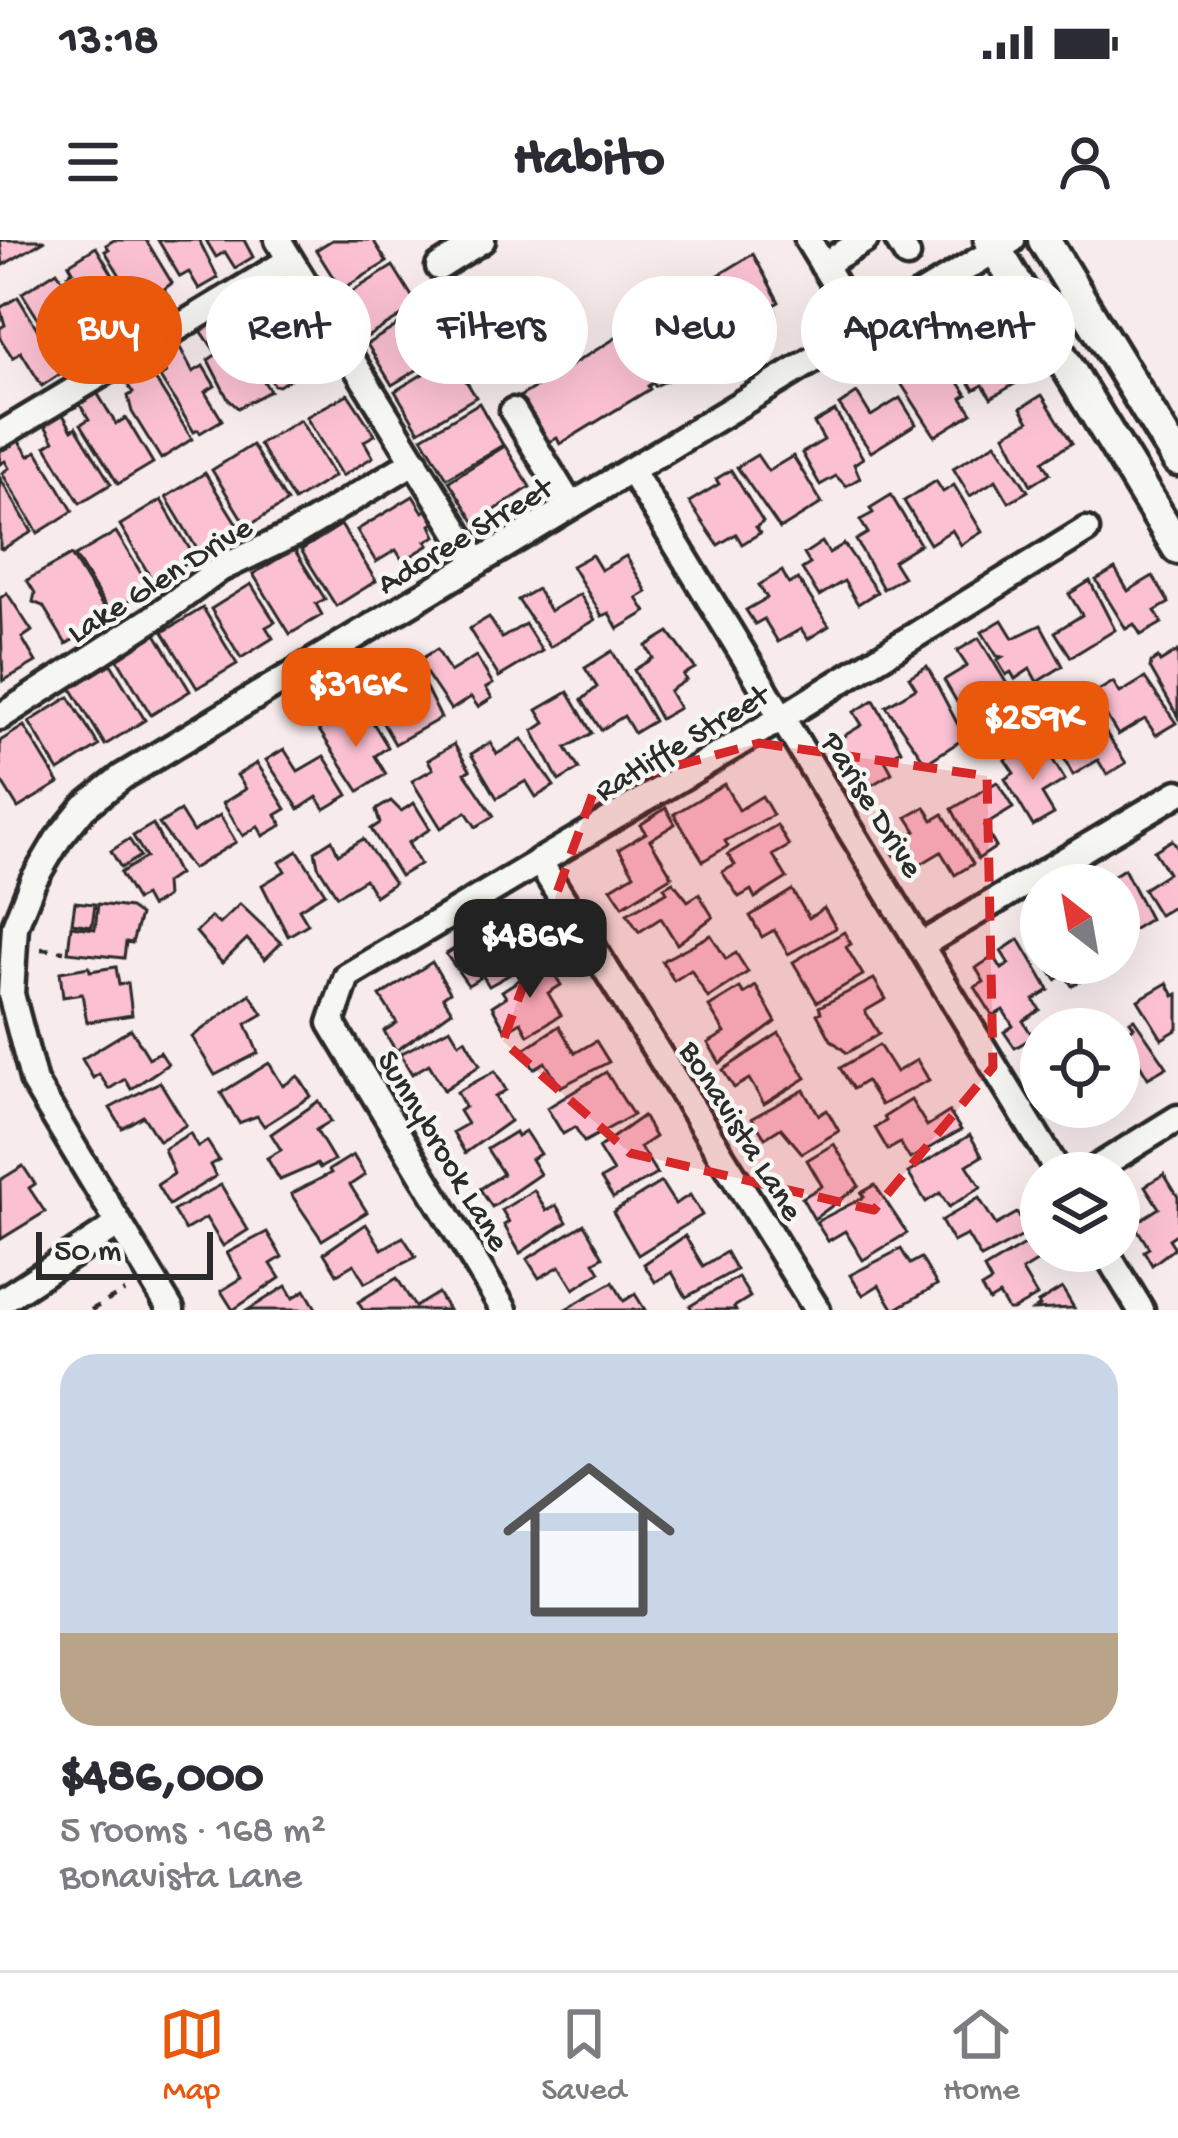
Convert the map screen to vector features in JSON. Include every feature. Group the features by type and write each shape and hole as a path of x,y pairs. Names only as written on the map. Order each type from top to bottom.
{"main road":[{"path":"1044,240 1178,460"},
{"path":"999,243 1178,548"}],"street":[{"path":"439,267 482,240"},
{"path":"808,240 831,276"},
{"path":"824,265 865,240"},
{"name":"Adoree Street","path":"947,276 999,243"},
{"path":"0,435 284,250 477,563"},
{"name":"Adoree Street","path":"171,1310 34,1082 10,994 8,925 58,839 84,807 110,787 801,368"},
{"path":"513,411 571,506"},
{"name":"Lake Glen Drive","path":"0,717 220,569 292,535 415,461"},
{"name":"Parise Drive","path":"632,470 1047,1152"},
{"name":"Ratliffe Street","path":"331,1023 347,976 784,717 1086,530"},
{"path":"923,944 1178,793"},
{"name":"Bonavista Lane","path":"539,861 817,1310"},
{"name":"Sunnybrook Lane","path":"331,1023 504,1310"},
{"path":"1123,1152 1178,1118"},
{"path":"0,1302 118,1224"},
{"path":"1118,1272 1141,1310"}],"path":[{"path":"41,949 64,950"},
{"path":"92,1310 125,1291"}],"highlighted area":[{"path":"759,743 987,776 993,1067 874,1210 630,1153 503,1041 595,788"}],"building":[{"path":"0,240 43,240 44,241 3,265"},
{"path":"114,240 146,240 168,276 120,276 106,245"},
{"path":"158,240 199,240 217,276 206,276 206,285 199,289 189,272 179,276"},
{"path":"206,240 244,240 253,257 235,268 225,252 216,257"},
{"path":"332,240 373,240 387,262 364,276 332,276 316,250"},
{"path":"96,247 113,276 69,276 73,271 69,264"},
{"path":"753,254 765,276 717,276"},
{"path":"393,266 399,276 395,276 395,320 371,335 371,280"},
{"path":"36,284 36,315 22,293"},
{"path":"18,297 36,327 36,376 21,352 13,358 0,338 5,325 0,308"},
{"path":"395,327 392,385 371,351 371,342"},
{"path":"612,340 612,384 651,384 650,389 560,444 557,438 547,443 516,399 541,384 588,384 588,355"},
{"path":"182,351 193,372 203,366 206,384 215,386 205,392 222,420 194,432 164,384 182,384"},
{"path":"127,384 158,384 192,439 161,459 132,412 128,396 133,393"},
{"path":"220,384 266,384 270,391 238,408"},
{"path":"407,384 468,384 476,397 419,431 395,391"},
{"path":"901,384 960,384 972,413 935,436"},
{"path":"970,384 1015,384 991,398 983,385 974,390"},
{"path":"96,391 116,424 126,418 153,463 118,484 81,424 89,419 78,402"},
{"path":"857,393 871,416 900,398 916,424 871,452 839,405"},
{"path":"348,394 375,435 364,441 373,457 342,476 306,417"},
{"path":"1042,395 1072,443 1043,461 1050,473 1031,485 1005,434 1029,421 1021,408"},
{"path":"479,403 503,445 447,478 422,437"},
{"path":"835,411 863,458 854,464 860,478 846,486 836,476 820,485 802,453 824,440 814,423"},
{"path":"62,413 111,484 80,503 46,446 54,441 44,424"},
{"path":"300,420 334,476 294,501 259,444"},
{"path":"18,440 29,456 37,451 73,511 38,533 2,473 9,468 5,461 0,464 0,451"},
{"path":"996,443 1028,491 1009,502 996,480 970,496 953,468"},
{"path":"252,445 287,502 247,527 212,470"},
{"path":"505,446 530,487 475,523 449,481"},
{"path":"757,455 768,471 793,456 822,503 780,529 737,467"},
{"path":"731,470 763,522 756,527 760,533 742,544 736,534 718,545 689,502 719,484 716,479"},
{"path":"205,473 240,529 200,554 166,497"},
{"path":"0,478 32,532 2,549 0,548"},
{"path":"936,481 943,492 954,485 982,532 961,545 952,530 930,544 904,501"},
{"path":"891,495 920,544 893,561 903,577 883,589 856,540 868,533 860,520"},
{"path":"413,496 423,512 431,507 439,520 431,525 436,536 403,561 396,550 376,562 357,530"},
{"path":"161,500 195,558 154,583 120,525"},
{"path":"341,525 376,581 336,606 301,550"},
{"path":"116,532 150,588 110,613 75,556"},
{"path":"822,542 829,553 844,544 877,592 858,604 844,581 819,596 802,569 810,564 804,554"},
{"path":"294,549 325,599 316,604 322,615 290,634 253,574"},
{"path":"71,555 110,618 66,644 43,606 33,602 35,593 27,580"},
{"path":"592,555 601,570 626,556 647,592 637,598 646,612 618,629 609,613 602,616 572,566"},
{"path":"1115,569 1128,591 1153,576 1169,603 1155,611 1162,623 1141,635 1134,624 1126,629 1096,580"},
{"path":"782,571 789,584 798,579 829,626 808,639 801,629 778,642 764,619 755,624 746,610 767,598 759,585"},
{"path":"1090,581 1115,630 1071,657 1055,632 1082,615 1069,594"},
{"path":"251,584 275,622 266,627 273,638 241,658 211,609"},
{"path":"537,589 550,611 580,594 595,620 550,647 518,600"},
{"path":"7,593 32,631 22,638 36,662 3,681 0,598"},
{"path":"203,608 237,664 197,688 163,632"},
{"path":"489,617 502,638 525,624 542,651 499,677 469,629"},
{"path":"1002,620 1013,638 1041,625 1063,666 1037,682 1030,669 1015,679 1011,672 1006,675 997,660 1002,657 982,632"},
{"path":"669,632 695,668 669,691 679,708 660,719 634,670 653,658 646,646"},
{"path":"156,634 190,691 151,715 117,658"},
{"path":"979,638 1018,702 985,722 980,714 968,721 944,680 967,666 957,651"},
{"path":"437,649 450,672 476,656 493,684 486,688 492,698 478,707 471,697 451,710 418,661"},
{"path":"612,651 654,721 634,733 624,716 601,730 582,700 597,687 585,668"},
{"path":"1178,651 1178,717 1150,668 1158,658 1160,662"},
{"path":"111,664 145,720 105,745 71,688"},
{"path":"927,666 965,738 926,763 886,706 916,688 909,677"},
{"path":"416,668 441,718 395,744 380,718 408,702 395,680"},
{"path":"1145,678 1176,723 1156,735 1145,719 1118,735 1093,694 1113,682 1120,693"},
{"path":"568,692 592,733 566,748 579,769 559,781 533,731 545,723 537,710"},
{"path":"69,697 99,746 59,771 29,722"},
{"path":"874,700 901,750 885,760 892,773 867,788 837,740 862,725 854,712"},
{"path":"1075,711 1082,722 1094,715 1126,763 1107,775 1098,760 1073,775 1048,728"},
{"path":"337,714 350,734 372,721 388,747 375,756 386,774 359,791 317,727"},
{"path":"24,726 59,783 18,808 0,779 0,741"},
{"path":"522,739 554,786 536,797 526,781 497,798 471,754 490,743 497,754"},
{"path":"454,744 470,770 465,773 494,816 476,827 466,812 441,828 412,781 433,769 428,760"},
{"path":"1027,746 1036,760 1048,752 1065,780 1042,794 1054,814 1033,826 1005,779 1014,773 1005,760"},
{"path":"284,749 298,771 324,756 348,795 325,809 317,797 299,809 266,760"},
{"path":"257,763 286,809 276,815 282,825 263,836 258,826 243,836 223,803 246,789 237,775"},
{"path":"997,782 1013,808 984,826 996,847 978,859 952,809"},
{"path":"724,784 739,810 762,796 773,815 725,841 728,846 703,861 674,814"},
{"path":"391,801 401,811 414,803 430,829 408,843 420,864 400,876 371,829 380,823 376,810"},
{"path":"925,807 933,820 943,814 973,864 955,875 941,852 916,867 905,849 895,856 888,844 916,831 907,817"},
{"path":"666,808 675,824 650,840 672,876 623,906 611,888 634,874 619,849 646,833 640,825"},
{"path":"180,811 193,832 220,815 236,842 192,869 159,824"},
{"path":"153,824 178,874 165,883 166,897 150,907 144,896 136,900 120,873 146,857 133,836"},
{"path":"777,825 789,846 773,855 787,878 755,898 751,890 739,897 722,872 735,865 728,854"},
{"path":"129,839 140,856 121,868 111,851"},
{"path":"363,839 394,883 375,896 365,879 337,896 318,866 315,851 332,840 338,854"},
{"path":"1172,840 1178,849 1178,904 1159,915 1143,889 1168,873 1154,851"},
{"path":"298,851 325,893 299,909 308,924 288,936 262,885 285,871 280,862"},
{"path":"673,882 688,901 699,894 713,917 677,944 661,918 639,932 627,914 667,892 664,887"},
{"path":"792,890 809,918 824,908 836,928 788,954 774,930 762,937 750,916"},
{"path":"1140,900 1150,919 1140,925"},
{"path":"75,902 95,904 92,926 72,923"},
{"path":"98,904 130,908 140,915 132,943 126,942 124,958 68,952 71,926 95,929"},
{"path":"240,904 281,943 265,959 247,939 222,963 196,932 211,917 219,924"},
{"path":"494,925 509,950 528,939 539,958 489,986 476,965 480,978 468,985 446,954"},
{"path":"844,932 851,944 846,947 863,975 817,1002 793,962"},
{"path":"711,935 726,959 736,953 748,972 708,998 691,970 674,981 662,961"},
{"path":"1019,939 1020,984 1045,984 1049,990 1034,1000 1039,1008 1020,1008 1020,1045 1015,1048 1004,1032 1013,1026 1003,1010 993,1016 975,987 984,982 976,968 994,956 1002,969 1009,964 1001,951"},
{"path":"432,962 450,992 443,997 452,1011 396,1051 384,1031 397,1023 380,996"},
{"path":"547,962 561,985 548,993 561,1015 528,1035 521,1022 506,1031 492,1006 506,997 502,991"},
{"path":"89,967 90,971 116,967 119,985 128,983 132,1015 87,1022 82,994 63,997 60,972"},
{"path":"874,979 886,999 865,1011 879,1034 847,1053 831,1040 817,1014 819,1007"},
{"path":"1167,983 1174,996 1178,994 1178,1029 1162,1039 1138,1000"},
{"path":"756,986 776,1022 720,1063 708,1043 725,1033 709,1007 740,988 744,994"},
{"path":"250,994 263,1014 246,1024 258,1053 215,1075 192,1037"},
{"path":"559,1026 575,1053 596,1041 609,1062 560,1087 545,1062 534,1069 523,1050"},
{"path":"450,1028 459,1043 465,1039 480,1065 444,1090 429,1064 412,1074 400,1054"},
{"path":"1140,1028 1167,1067 1148,1078 1140,1064"},
{"path":"131,1029 149,1058 160,1052 168,1064 131,1089 125,1079 109,1089 99,1074 93,1078 82,1059"},
{"path":"779,1033 806,1078 764,1104 749,1079 734,1088 723,1070"},
{"path":"879,1045 896,1072 917,1060 929,1080 881,1105 866,1081 853,1089 840,1068"},
{"path":"269,1063 283,1086 298,1076 311,1096 264,1126 257,1116 239,1123 221,1093"},
{"path":"495,1071 506,1090 495,1097 510,1121 465,1153 453,1132 467,1124 459,1111 465,1107 457,1092"},
{"path":"606,1072 633,1115 584,1142 575,1127 563,1134 547,1108"},
{"path":"160,1082 186,1125 159,1141 143,1116 122,1128 110,1108"},
{"path":"804,1090 819,1115 827,1110 839,1131 802,1153 781,1128 765,1138 752,1118"},
{"path":"911,1100 927,1126 949,1112 961,1130 910,1159 900,1143 888,1150 875,1128"},
{"path":"319,1101 331,1121 316,1130 334,1160 280,1180 267,1158 281,1150 271,1134"},
{"path":"643,1116 655,1137 640,1147 657,1174 613,1198 601,1179 613,1172 598,1148"},
{"path":"525,1131 540,1154 531,1159 540,1174 492,1207 480,1189 503,1174 487,1149"},
{"path":"190,1133 198,1147 207,1141 219,1160 210,1165 216,1176 169,1205 157,1185 174,1174 164,1149"},
{"path":"970,1135 982,1156 967,1165 981,1187 949,1207 940,1193 926,1202 908,1173"},
{"path":"834,1144 859,1186 814,1219 802,1198 822,1186 807,1160"},
{"path":"353,1155 365,1175 350,1185 367,1212 322,1240 291,1194"},
{"path":"23,1166 35,1184 29,1188 45,1212 1,1239 0,1180"},
{"path":"1164,1174 1178,1197 1178,1233 1169,1239 1175,1248 1152,1265 1144,1251 1149,1248 1140,1234 1140,1220 1159,1208 1145,1186"},
{"path":"661,1182 675,1204 690,1195 702,1215 638,1255 613,1212"},
{"path":"221,1185 248,1230 223,1246 206,1218 185,1230 173,1211"},
{"path":"875,1185 907,1233 863,1260 845,1231 828,1241 816,1222 864,1197 861,1193"},
{"path":"534,1190 546,1211 556,1205 567,1222 520,1253 504,1225 509,1222 502,1210"},
{"path":"979,1198 996,1225 1017,1213 1020,1238 981,1258 967,1235 953,1242 941,1221"},
{"path":"366,1224 382,1249 403,1237 416,1257 365,1283 354,1264 337,1274 324,1253"},
{"path":"584,1224 603,1257 594,1262 600,1272 574,1289 560,1266 539,1278 527,1259"},
{"path":"267,1232 282,1257 271,1264 280,1278 233,1310 221,1291 242,1278 227,1253"},
{"path":"685,1236 703,1266 726,1252 736,1270 686,1297 672,1272 655,1282 644,1264"},
{"path":"1020,1247 1020,1272 1037,1296 1013,1310 1008,1310 999,1295 989,1301 981,1288 991,1282 984,1269"},
{"path":"901,1249 910,1264 921,1258 937,1285 894,1310 879,1285 863,1295 850,1275"},
{"path":"738,1277 750,1297 736,1310 692,1310 690,1306"},
{"path":"397,1278 415,1307 438,1293 448,1310 363,1310 358,1302"},
{"path":"613,1282 624,1301 635,1294 645,1310 564,1310"},
{"path":"286,1286 293,1298 305,1290 317,1310 248,1310"},
{"path":"1062,1288 1074,1308 1034,1310 1038,1303"}]}
